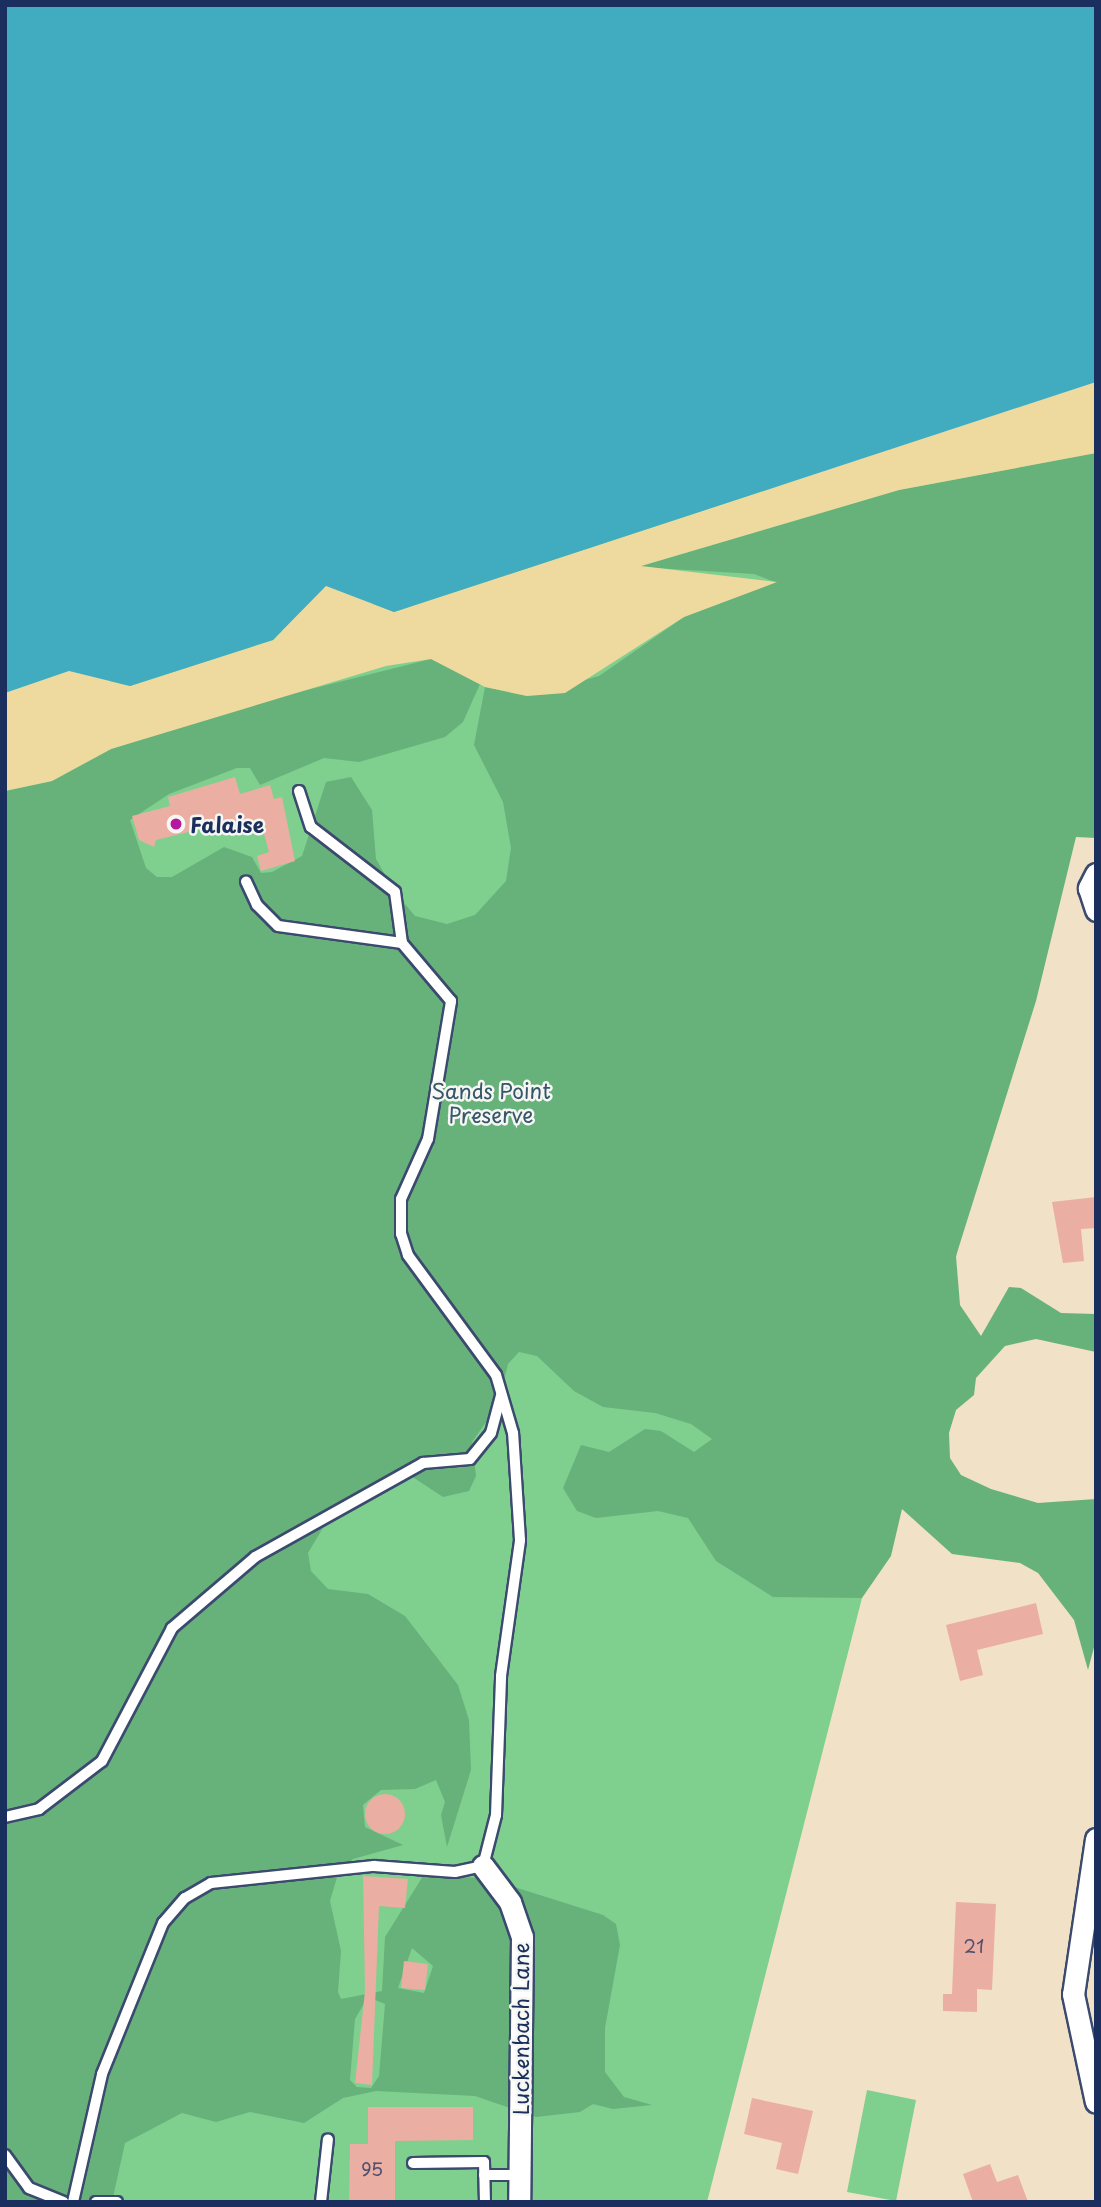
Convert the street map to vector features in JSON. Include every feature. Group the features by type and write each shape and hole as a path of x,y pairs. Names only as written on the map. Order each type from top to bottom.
{"street":[{"path":"1096,874 1089,888 1096,910"},
{"path":"1096,1839 1073,1994 1096,2102"},
{"name":"Luckenbach Lane","path":"483,1866 510,1902 522,1937 519,2202"}],"lane":[{"path":"73,2202 102,2074 163,1923 185,1898 211,1883 374,1866 455,1872 483,1866 496,1815 502,1675 520,1540 513,1433 496,1375 408,1255 401,1234 401,1199 428,1139 451,1001 402,943 395,892 311,827 299,792"},
{"path":"246,881 257,905 278,926 402,943"},
{"path":"5,1817 39,1809 102,1761 172,1628 255,1557 423,1463 470,1459 491,1433 501,1394"},
{"path":"321,2202 328,2139"},
{"path":"5,2155 29,2188 63,2202"},
{"path":"413,2163 484,2162 485,2202"},
{"path":"484,2175 520,2175"},
{"path":"96,2202 117,2202"}],"green space":[{"name":"Sands Point Preserve","path":"1096,393 1096,829 1076,836 968,1200 946,1305 862,1598 707,2202 5,2202 5,712"},
{"name":"Sands Point Preserve","path":"1096,453 1096,838 1076,837 1036,1001 956,1256 960,1305 981,1336 1009,1287 1021,1288 1061,1313 1096,1314 1096,1352 1036,1339 1005,1346 976,1378 974,1395 956,1410 949,1433 950,1458 961,1475 991,1489 1038,1503 1096,1499 1096,1640 1088,1670 1074,1620 1038,1573 1020,1563 952,1554 902,1509 891,1556 862,1598 773,1597 716,1561 688,1518 658,1511 596,1518 577,1511 563,1488 581,1445 609,1452 645,1429 661,1431 694,1452 712,1439 691,1424 655,1413 603,1407 574,1391 537,1356 519,1352 508,1364 498,1405 472,1442 476,1476 469,1491 443,1497 405,1472 352,1498 324,1526 308,1553 311,1571 328,1589 368,1594 405,1616 458,1685 469,1720 471,1770 447,1847 441,1815 445,1802 436,1780 415,1789 381,1790 363,1805 365,1827 403,1845 353,1859 338,1874 330,1901 341,1951 338,1992 341,1999 382,1991 385,1937 423,1876 486,1878 603,1915 616,1924 620,1945 605,2028 605,2072 624,2097 652,2105 613,2109 593,2104 580,2112 536,2117 475,2096 376,2091 343,2098 304,2123 250,2112 216,2122 182,2113 125,2143 112,2202 5,2202 5,791 52,781 111,749 259,702 431,659 480,684 463,722 445,737 359,762 324,758 260,785 250,768 237,768 169,794 130,820 146,868 157,877 172,877 224,847 252,857 261,873 272,872 302,856 326,782 351,777 372,810 376,859 395,892 415,916 447,924 475,915 506,881 511,848 503,802 474,745 485,687 527,696 599,676 684,617 775,582 754,574 638,567 899,490","holes":["412,1948 433,1966 424,1993 398,1988","368,1997 385,2004 379,2076 371,2088 357,2087 350,2080 355,2019"]},
{"path":"867,2090 916,2100 896,2201 847,2192"}],"sand":[{"path":"1096,382 1096,453 899,490 641,566 777,582 684,617 565,693 527,696 485,687 431,659 386,666 111,749 52,781 5,791 5,693 69,671 130,686 273,640 326,586 394,612"}],"water":[{"path":"5,5 1096,5 1096,382 394,612 326,586 273,640 130,686 69,671 5,693"}],"building":[{"name":"Falaise","path":"235,777 240,794 270,785 274,799 282,797 295,861 261,871 257,856 269,852 261,823 237,820 156,840 154,847 139,840 132,816 170,806 168,797"},
{"path":"1096,1197 1096,1228 1081,1229 1084,1261 1063,1263 1052,1202"},
{"path":"1036,1603 1043,1634 977,1650 983,1675 960,1681 946,1625"},
{"path":"385,1794 399,1800 405,1814 399,1828 385,1834 371,1828 365,1814 371,1800"},
{"path":"363,1876 408,1879 405,1908 379,1906 372,2085 355,2083 365,1991"},
{"path":"956,1902 996,1904 992,1990 977,1989 977,2012 943,2011 943,1994 952,1994"},
{"path":"404,1961 428,1964 425,1990 401,1988"},
{"path":"752,2098 813,2111 798,2174 776,2169 782,2143 744,2134"},
{"path":"368,2107 473,2107 473,2140 395,2141 395,2202 349,2202 350,2144 368,2144"},
{"path":"990,2164 997,2182 1018,2175 1028,2202 973,2202 963,2174"}],"place":[{"name":"Falaise","path":"176,824"}]}
